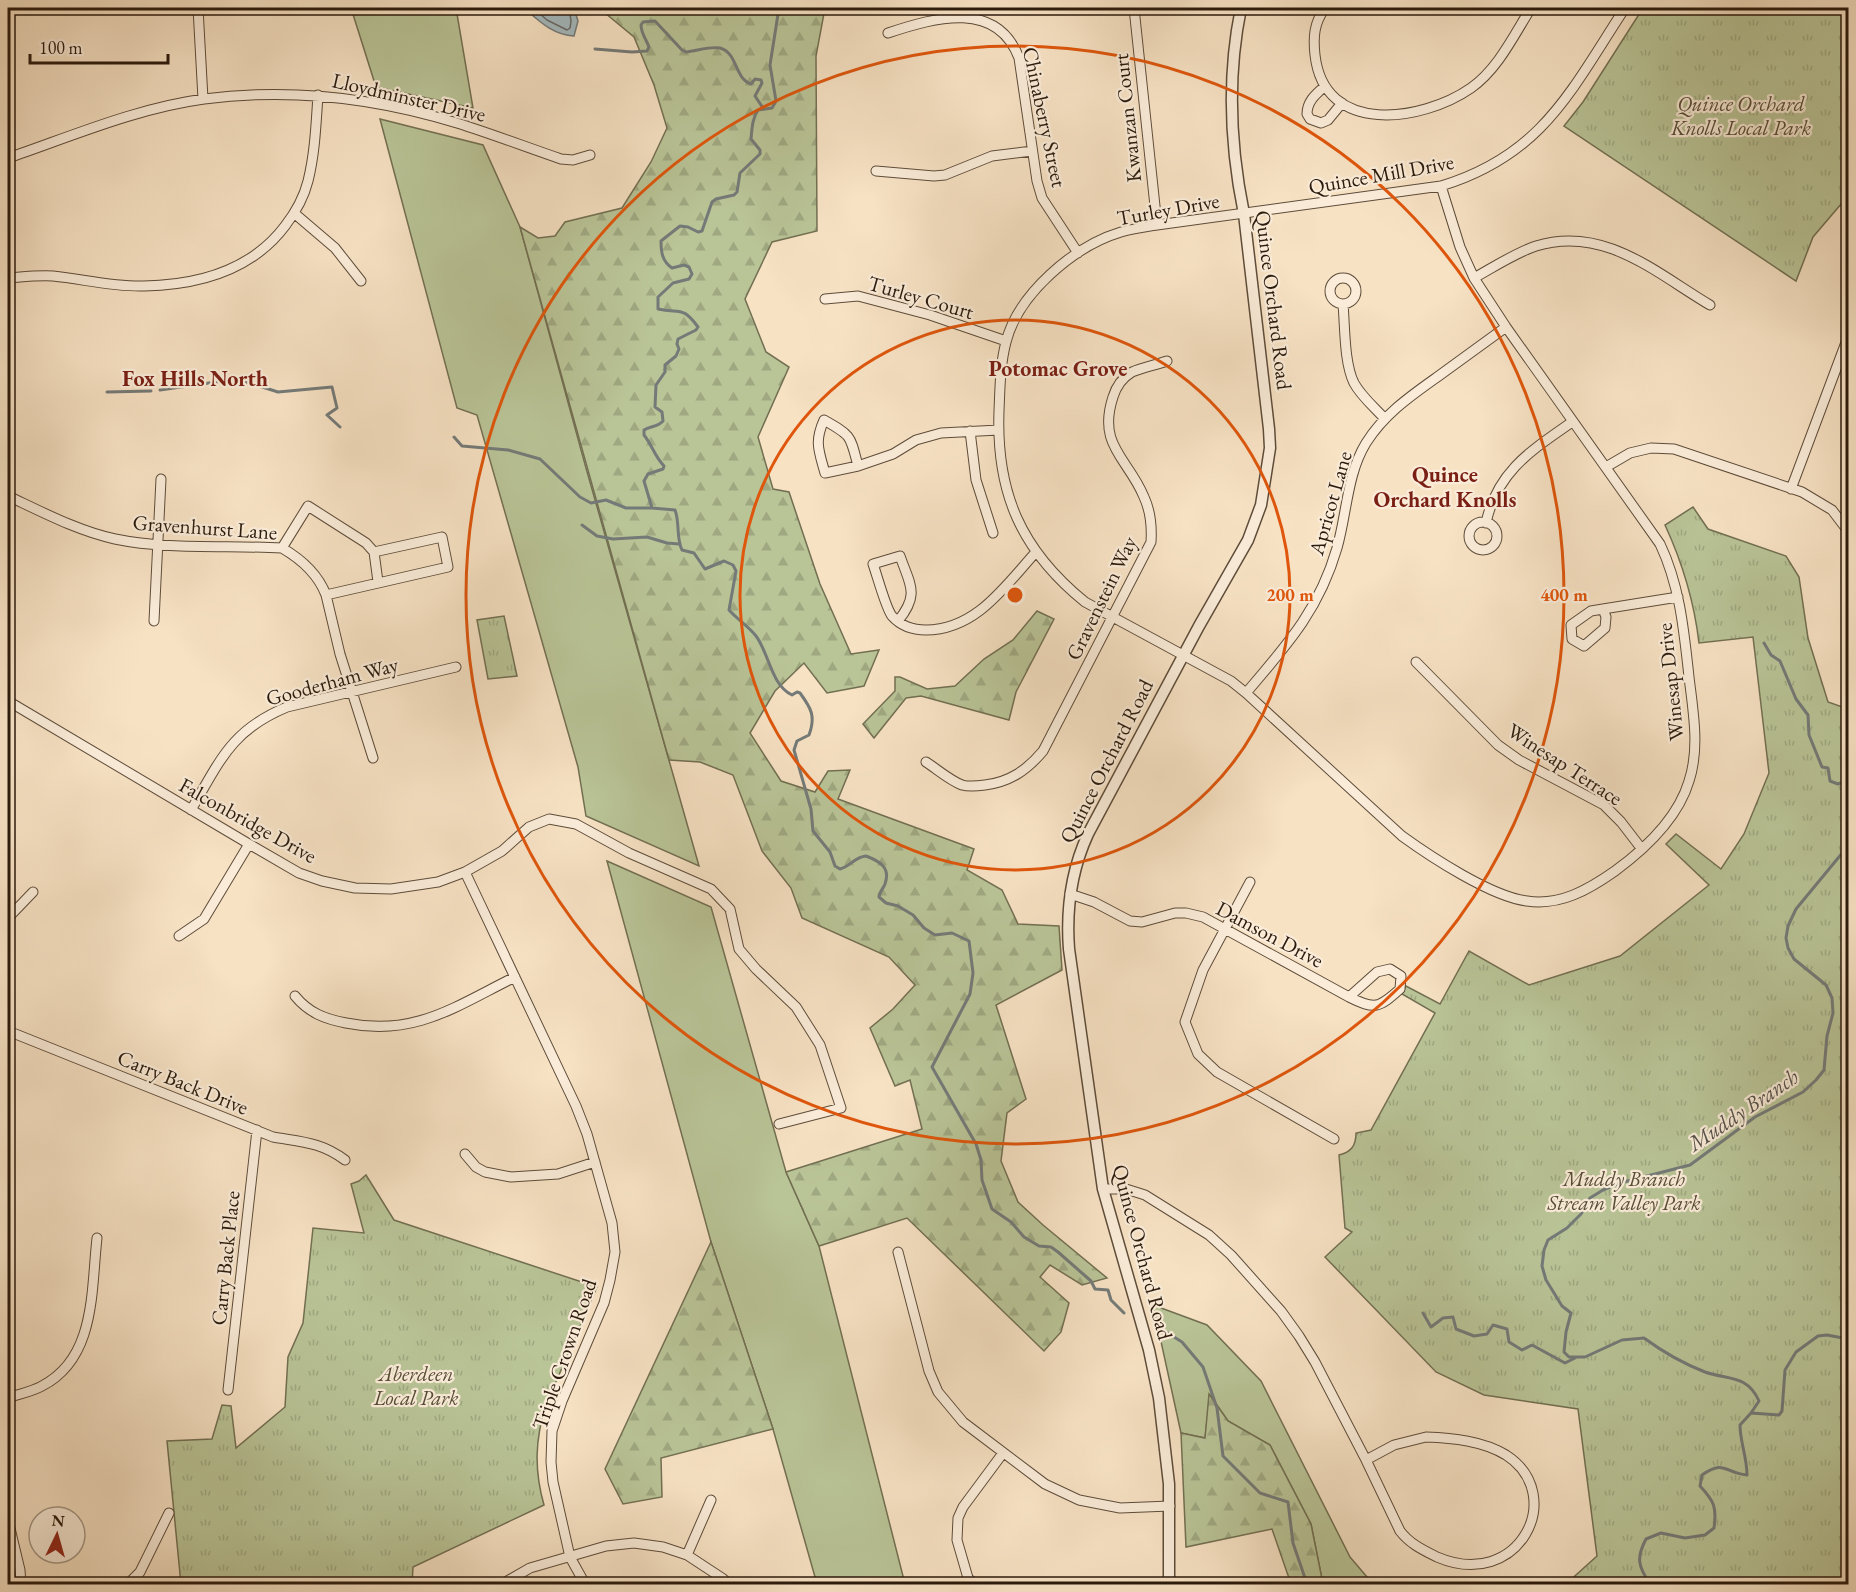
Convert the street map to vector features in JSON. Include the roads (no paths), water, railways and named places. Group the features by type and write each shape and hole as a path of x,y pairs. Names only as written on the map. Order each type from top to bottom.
{"street":[{"path":"198,8 203,99"},
{"name":"Kwanzan Court","path":"1134,8 1157,225"},
{"name":"Quince Orchard Road","path":"1168,1584 1170,1506 1164,1430 1153,1367 1103,1189 1068,929 1070,894 1076,865 1088,834 1248,540 1261,505 1266,482 1270,448 1268,414 1244,214 1238,182 1231,92 1235,39 1241,8"},
{"path":"1325,8 1315,26 1313,40 1316,67 1325,87 1334,97 1352,109 1378,116 1401,115 1430,109 1472,88 1503,54 1531,8"},
{"name":"Quince Mill Drive","path":"1244,214 1441,186 1466,179 1488,168 1533,137 1551,118 1625,8"},
{"name":"Chinaberry Street","path":"888,33 920,22 966,15 987,20 1006,32 1019,58 1032,151 1042,198 1078,253"},
{"path":"1325,87 1311,99 1306,114 1310,119 1321,123 1328,120 1342,103"},
{"name":"Lloydminster Drive","path":"8,158 138,113 203,99 269,94 318,95 368,103 455,122 561,159 573,160 590,155"},
{"path":"8,278 51,276 144,286 193,281 228,271 253,258 275,239 294,213 308,183 318,95"},
{"path":"876,171 945,175 992,156 1032,151"},
{"name":"Winesap Drive","path":"1184,654 1231,681 1246,693 1402,836 1441,862 1498,892 1525,901 1553,901 1597,884 1641,848 1660,829 1679,804 1690,781 1693,766 1695,721 1678,597 1667,559 1660,544 1572,422 1474,278 1460,247 1441,186"},
{"path":"294,213 335,248 361,281"},
{"name":"Turley Drive","path":"1184,654 1085,602 1067,587 1036,552 1019,524 1007,492 1000,459 1000,377 1006,341 1017,317 1047,277 1078,253 1120,233 1157,225 1244,214"},
{"path":"1474,278 1537,246 1582,241 1599,244 1632,257 1710,305"},
{"name":"Turley Court","path":"825,299 858,296 930,315 1006,341"},
{"path":"1343,304 1353,381 1359,392 1384,418"},
{"name":"Apricot Lane","path":"1246,693 1300,628 1318,597 1338,544 1355,468 1366,443 1394,408 1506,327"},
{"path":"1791,489 1845,358 1848,337"},
{"name":"Gravenstein Way","path":"926,762 963,785 977,786 1008,780 1016,776 1033,763 1043,751 1151,542 1151,518 1144,496 1114,450 1107,424 1108,410 1116,388 1123,379 1132,373 1167,361"},
{"path":"858,466 852,442 846,433 824,420 818,433 817,445 825,473 858,466 893,454 916,440 941,433 999,430"},
{"path":"1486,523 1490,505 1498,488 1515,465 1529,452 1572,422"},
{"path":"970,431 976,480 981,502 993,534"},
{"path":"1606,467 1630,453 1651,448 1674,449 1802,492 1832,510 1848,531"},
{"path":"154,621 161,478"},
{"name":"Gravenhurst Lane","path":"8,496 78,528 116,539 158,544 282,548 296,556 308,567 326,594 340,654 373,758"},
{"path":"282,548 308,506 366,543 374,552 378,582"},
{"path":"326,594 448,567 442,537 374,552"},
{"path":"898,621 908,608 912,593 900,555 873,564 891,615 898,621 913,630 936,630 955,626 984,609 1036,552"},
{"path":"1603,609 1678,597"},
{"name":"Winesap Terrace","path":"1416,662 1498,745 1519,760 1604,805 1641,848"},
{"name":"Gooderham Way","path":"191,810 225,752 236,739 265,716 287,707 456,667"},
{"name":"Falconbridge Drive","path":"8,701 299,873 322,881 355,888 391,889 438,882 465,872 502,851 529,827 549,819 576,824 629,853 711,889 730,909 739,949 756,969 796,1007 820,1045 841,1108 779,1124"},
{"path":"179,936 204,919 249,844"},
{"name":"Triple Crown Road","path":"465,872 588,1134 612,1223 615,1252 604,1303 562,1401 552,1431 552,1482 570,1557 585,1584"},
{"path":"1250,882 1203,970 1185,1023 1198,1054 1217,1072 1334,1139"},
{"path":"8,918 33,892"},
{"name":"Damson Drive","path":"1070,894 1094,902 1130,921 1142,922 1175,913 1203,917 1225,928 1349,997 1366,1006 1384,1004 1400,989 1401,976 1390,969 1377,972 1349,997"},
{"path":"295,996 312,1013 339,1022 367,1027 396,1027 434,1017 515,977"},
{"name":"Carry Back Drive","path":"8,1031 273,1137 316,1144 330,1149 345,1160"},
{"name":"Carry Back Place","path":"228,1390 257,1130"},
{"path":"465,1155 476,1167 485,1172 511,1177 558,1174 595,1162"},
{"path":"1103,1189 1126,1189 1145,1195 1209,1235 1231,1255 1281,1311 1315,1362 1406,1540 1446,1561 1466,1567 1486,1566 1509,1556 1519,1547 1530,1527 1534,1502 1527,1477 1508,1456 1496,1450 1455,1439 1426,1437 1394,1445 1366,1461"},
{"path":"8,1398 43,1386 63,1372 76,1356 87,1329 97,1239"},
{"path":"898,1252 929,1371 938,1392 963,1422 1045,1484 1079,1500 1120,1508 1170,1506"},
{"path":"974,1584 968,1578 957,1540 958,1518 963,1507 1003,1453"},
{"path":"687,1555 711,1500"},
{"path":"128,1584 140,1572 169,1513"},
{"path":"8,1520 20,1570 21,1584"},
{"path":"502,1584 530,1568 606,1546 634,1543 663,1547 687,1555 729,1584"}],"water":[{"path":"524,8 574,8 578,21 574,36 553,30"}],"waterway":[{"path":"779,8 770,65 776,101 772,108 758,110 752,128 751,139 760,150 760,154 740,173 737,192 712,202 702,231 698,232 680,226 661,241 661,249 666,262 672,268 684,265 689,267 692,274 689,279 673,283 658,297 658,309 684,313 698,327 678,339 679,349 676,356 665,365 665,372 656,385 655,407 662,412 663,421 644,430 644,435 664,466 663,469 648,474 644,481 652,508 675,510 682,550 694,553 705,569 724,561 733,565 736,571 729,610 756,636 779,684 792,695 800,693 810,708 812,723 809,735 797,741 794,750 811,809 813,831 830,852 835,866 840,869 866,856 875,860 883,866 886,873 885,884 879,897 886,903 898,906 913,915 924,928 935,935 952,933 969,941 973,973 970,994 932,1067 976,1144 981,1160 982,1180 992,1209 1011,1222 1024,1237 1039,1246 1051,1247 1058,1252 1091,1281 1095,1289 1108,1290 1111,1300 1124,1313"},
{"path":"595,49 647,51 649,47 641,25 643,22 655,21 686,52 712,48 726,51 746,81 751,84 755,79 761,80 762,83 755,96 763,108"},
{"path":"160,390 237,379 278,392 332,387 337,408 327,415 340,427"},
{"path":"107,392 151,391"},
{"path":"454,437 462,446 508,450 540,459 580,497 591,503 606,500 626,508 652,508"},
{"path":"582,525 597,536 613,539 647,537 679,544"},
{"path":"1764,643 1771,655 1780,661 1796,699 1808,715 1809,735 1822,767 1828,768 1830,781 1838,784 1845,781 1848,783"},
{"name":"Muddy Branch","path":"1650,1584 1640,1562 1646,1539 1661,1533 1685,1538 1705,1535 1714,1528 1715,1509 1709,1496 1700,1486 1702,1475 1720,1467 1747,1475 1740,1425 1759,1401 1749,1386 1742,1382 1697,1369 1644,1338 1622,1340 1585,1357 1569,1357 1564,1352 1571,1313 1562,1306 1546,1280 1542,1266 1544,1250 1548,1240 1567,1228 1581,1214 1590,1198 1620,1183 1690,1165 1755,1117 1803,1092 1824,1070 1827,1036 1833,1013 1832,998 1826,985 1794,959 1786,938 1788,926 1796,909 1848,846"},
{"path":"1423,1313 1431,1327 1443,1318 1453,1317 1456,1329 1474,1336 1487,1334 1493,1325 1507,1329 1509,1342 1522,1350 1532,1345 1565,1363 1575,1358"},
{"path":"1155,1325 1182,1342 1203,1367 1217,1408 1223,1456 1260,1493 1288,1502 1293,1543 1307,1584"},
{"path":"1751,1413 1779,1415 1782,1411 1785,1370 1796,1352 1818,1336 1827,1335 1848,1339"}],"district":[{"name":"Potomac Grove","path":"1058,368"},
{"name":"Fox Hills North","path":"195,378"},
{"name":"Quince Orchard Knolls","path":"1445,486"}],"park label":[{"name":"Quince Orchard Knolls Local Park","path":"1741,115"},
{"name":"Muddy Branch Stream Valley Park","path":"1624,1190"},
{"name":"Aberdeen Local Park","path":"416,1385"}]}
